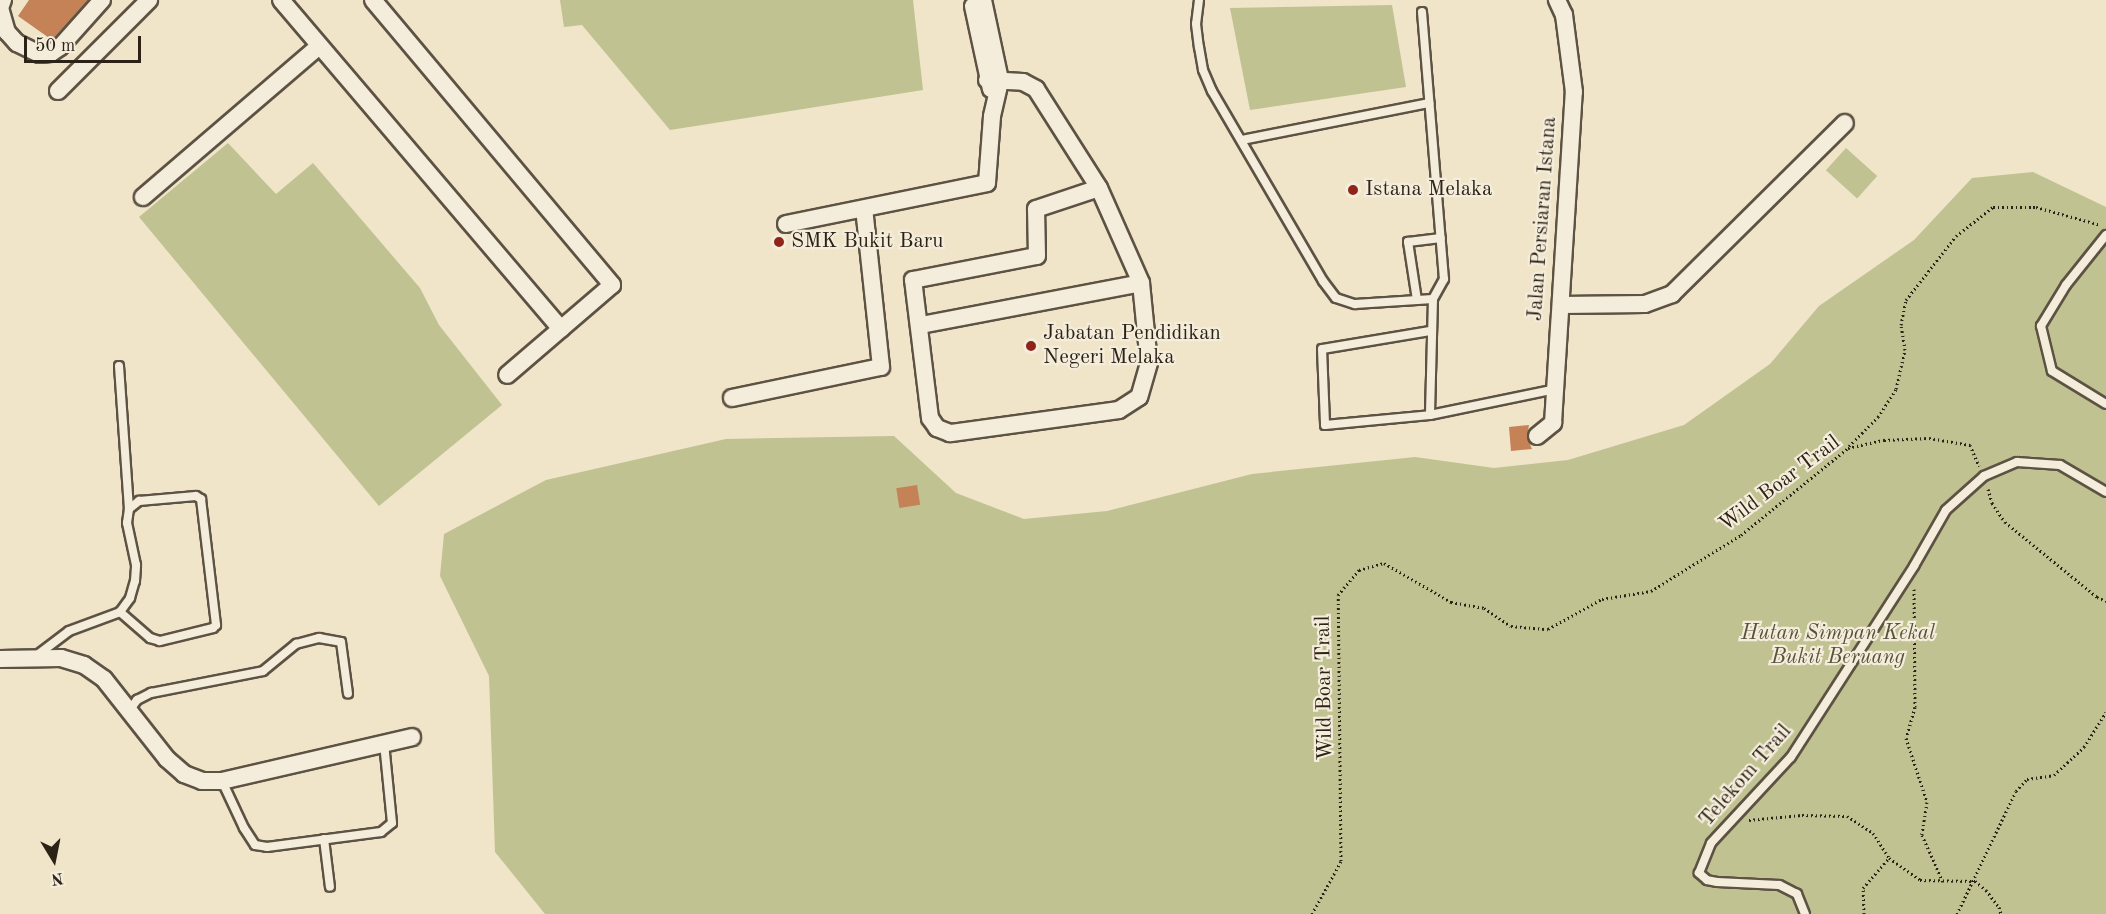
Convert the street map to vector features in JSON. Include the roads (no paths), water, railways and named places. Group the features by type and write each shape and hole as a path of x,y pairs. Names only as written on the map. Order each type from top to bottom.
{"street":[{"path":"3,0 0,8 7,32 17,43 40,54 51,53 60,47 102,0"},
{"path":"58,91 149,0"},
{"path":"281,0 318,47 561,329"},
{"path":"373,0 612,285 507,375"},
{"path":"972,0 993,80"},
{"path":"786,224 987,183 995,98 983,0"},
{"name":"Jalan Persiaran Istana","path":"1537,436 1553,423 1574,92 1564,15 1557,0"},
{"path":"143,197 318,47"},
{"path":"993,80 1023,82 1036,89 1099,188 1141,284 1149,363 1139,397 1119,410 950,433 937,428 930,418 921,325 913,280 1037,256 1036,208 1099,188"},
{"path":"1561,305 1645,304 1672,294 1845,123"},
{"path":"732,398 881,367 864,209"},
{"path":"921,325 1141,284"},
{"path":"0,659 61,658 84,664 104,679 167,759 184,774 201,781 222,781 412,737"}],"lane":[{"path":"1199,0 1196,24 1203,70 1323,281 1336,298 1355,304 1433,299"},
{"path":"1422,12 1444,279 1433,299 1430,331 1430,415"},
{"path":"1242,140 1429,103"},
{"path":"2106,235 2066,285 2041,326 2052,371 2106,404"},
{"path":"1417,300 1408,242 1441,238"},
{"path":"1430,331 1322,349 1325,425 1430,415 1555,389"},
{"path":"34,657 69,631 120,612 130,598 135,581 136,565 127,523 129,509 119,366"},
{"name":"Telekom Trail","path":"1805,914 1797,894 1779,885 1717,882 1707,880 1699,873 1711,843 1791,757 1914,566 1946,510 1984,476 2017,462 2060,465 2106,492"},
{"path":"120,612 150,638 160,641 213,628 216,625 201,500 196,496 139,501 129,509"},
{"path":"129,711 136,700 151,693 263,671 296,644 319,638 341,642 348,694"},
{"path":"222,781 244,828 255,844 267,847 381,832 392,823 384,742"},
{"path":"324,839 330,887"}],"place":[{"name":"Istana Melaka","path":"1353,190"},
{"name":"SMK Bukit Baru","path":"779,242"},
{"name":"Jabatan Pendidikan Negeri Melaka","path":"1031,346"}],"park label":[{"name":"Hutan Simpan Kekal Bukit Beruang","path":"1838,646"}]}
